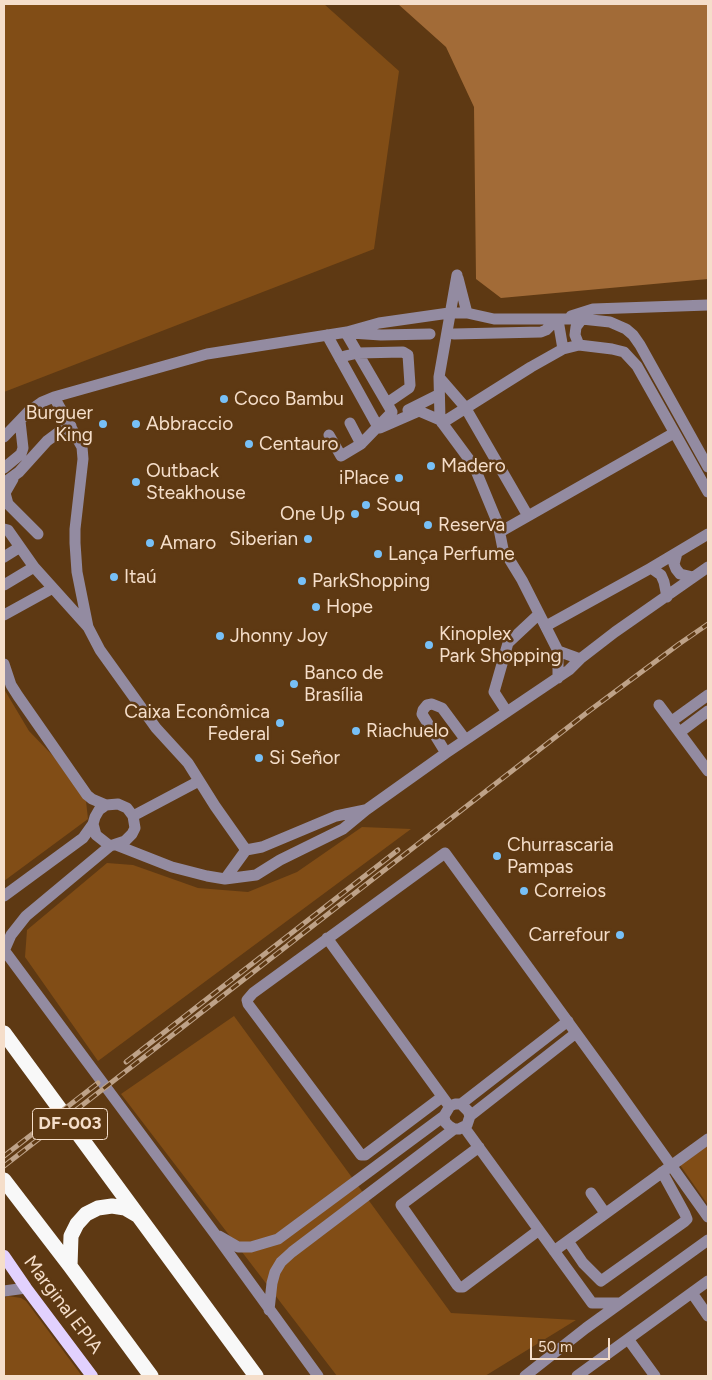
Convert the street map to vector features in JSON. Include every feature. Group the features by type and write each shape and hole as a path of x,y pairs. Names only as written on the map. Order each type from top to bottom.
{"highway":[{"name":"DF-003","path":"4,1033 256,1376"},
{"path":"4,1180 151,1376"},
{"path":"70,1266 71,1236 77,1224 86,1214 98,1208 112,1206 125,1208 137,1215"}],"main road":[{"name":"Marginal EPIA","path":"4,1256 92,1376"}],"street":[{"path":"441,421 438,377 457,275 467,313"},
{"path":"454,334 541,332 558,320 593,309 708,306"},
{"path":"4,437 28,412 42,402 54,397 207,354 347,332 379,323 449,313 467,313 494,319 582,319 620,325 634,335 708,466"},
{"path":"579,345 575,335 576,327 582,319"},
{"path":"558,320 563,349"},
{"path":"347,332 381,335 430,334"},
{"path":"347,332 389,408 396,415 418,409 441,421 474,466 498,524 504,549 558,651 558,678"},
{"path":"327,335 378,427"},
{"path":"624,352 632,344 634,335"},
{"path":"441,421 563,349 579,345 596,346 624,352 637,366 708,492"},
{"path":"329,435 341,456 361,444 378,427 389,408 410,385 408,355 403,352 358,353 340,359"},
{"path":"438,377 465,407 528,516"},
{"path":"378,427 383,427 418,409 438,395"},
{"path":"54,397 82,447 83,453 75,542 77,572 88,627"},
{"path":"4,468 21,454 23,448 20,420"},
{"path":"350,423 361,444"},
{"path":"38,534 8,504 5,493 19,472 47,441 71,426"},
{"path":"500,532 674,433"},
{"path":"4,483 19,472"},
{"path":"4,529 8,530 34,567 88,627 100,650 156,728 188,763 246,850"},
{"path":"546,626 708,534"},
{"path":"4,557 20,547"},
{"path":"677,553 674,564 676,569 680,574 693,577"},
{"path":"4,585 34,567"},
{"path":"92,799 96,835 113,845 172,867 207,876 225,879 256,875 280,860 343,829 366,810 465,739 558,678 615,632 708,567"},
{"path":"651,568 661,575 667,597"},
{"path":"4,615 53,588"},
{"path":"507,712 494,692 508,643 539,614"},
{"path":"558,651 580,659"},
{"path":"4,664 8,672 8,682 92,799 106,805 118,804 127,808 133,816 134,828 132,834 125,841 113,845 26,916 11,935 4,950 318,1376"},
{"path":"672,721 708,695"},
{"path":"446,753 422,714 427,705 432,704 442,708 465,739"},
{"path":"659,705 708,771"},
{"path":"680,732 708,711"},
{"path":"133,816 199,781"},
{"path":"4,896 83,838 99,810 106,805"},
{"path":"225,879 246,850 262,847 336,816 366,810"},
{"path":"336,816 343,829"},
{"path":"449,1106 362,1155 248,1004 247,1000 247,997 445,853 568,1021 667,1168 708,1217"},
{"path":"327,938 449,1106 468,1111 470,1116"},
{"path":"215,1234 238,1247 251,1247 278,1239 449,1106 568,1021"},
{"path":"269,1310 274,1278 282,1262 292,1252 467,1124 470,1116 576,1033"},
{"path":"449,1106 445,1122 449,1126 459,1128 479,1147 592,1303 586,1328"},
{"path":"554,1251 708,1138"},
{"path":"479,1147 400,1206 459,1287 463,1287 539,1230"},
{"path":"568,1241 583,1263 601,1281 684,1222 686,1216 667,1168"},
{"path":"591,1193 605,1213"},
{"path":"525,1376 586,1328 708,1240"},
{"path":"577,1376 708,1281"},
{"path":"4,1291 26,1288"},
{"path":"692,1293 708,1316"},
{"path":"592,1303 620,1303"},
{"path":"628,1339 655,1376"}],"shaded area":[{"path":"4,4 324,4 399,71 374,249 4,392"},
{"path":"398,4 708,4 708,279 501,298 476,279 474,107 446,47"},
{"path":"4,689 29,731 57,760 86,801 88,819 4,881"},
{"path":"362,827 411,829 98,1061 25,957 27,930 107,863 133,865 198,888 248,892 297,872"},
{"path":"234,1016 451,1313 576,1320 485,1376 337,1376 121,1094"},
{"path":"708,1144 708,1205 680,1165"},
{"path":"8,1296 21,1298 26,1301 82,1376 4,1376 4,1298"}],"railway":[{"path":"4,1166 589,711 708,624"},
{"path":"126,1062 398,850"},
{"path":"4,1156 98,1083"}],"place":[{"name":"Coco Bambu","path":"224,399"},
{"name":"Burguer King","path":"103,424"},
{"name":"Abbraccio","path":"136,424"},
{"name":"Centauro","path":"249,444"},
{"name":"Madero","path":"431,466"},
{"name":"iPlace","path":"399,478"},
{"name":"Outback Steakhouse","path":"136,482"},
{"name":"Souq","path":"366,505"},
{"name":"One Up","path":"355,514"},
{"name":"Reserva","path":"428,525"},
{"name":"Siberian","path":"308,539"},
{"name":"Amaro","path":"150,543"},
{"name":"Lança Perfume","path":"378,554"},
{"name":"Itaú","path":"114,577"},
{"name":"ParkShopping","path":"302,581"},
{"name":"Hope","path":"316,607"},
{"name":"Jhonny Joy","path":"220,636"},
{"name":"Kinoplex Park Shopping","path":"429,645"},
{"name":"Banco de Brasília","path":"294,684"},
{"name":"Caixa Econômica Federal","path":"280,723"},
{"name":"Riachuelo","path":"356,731"},
{"name":"Si Señor","path":"259,758"},
{"name":"Churrascaria Pampas","path":"497,856"},
{"name":"Correios","path":"524,891"},
{"name":"Carrefour","path":"620,935"}]}
